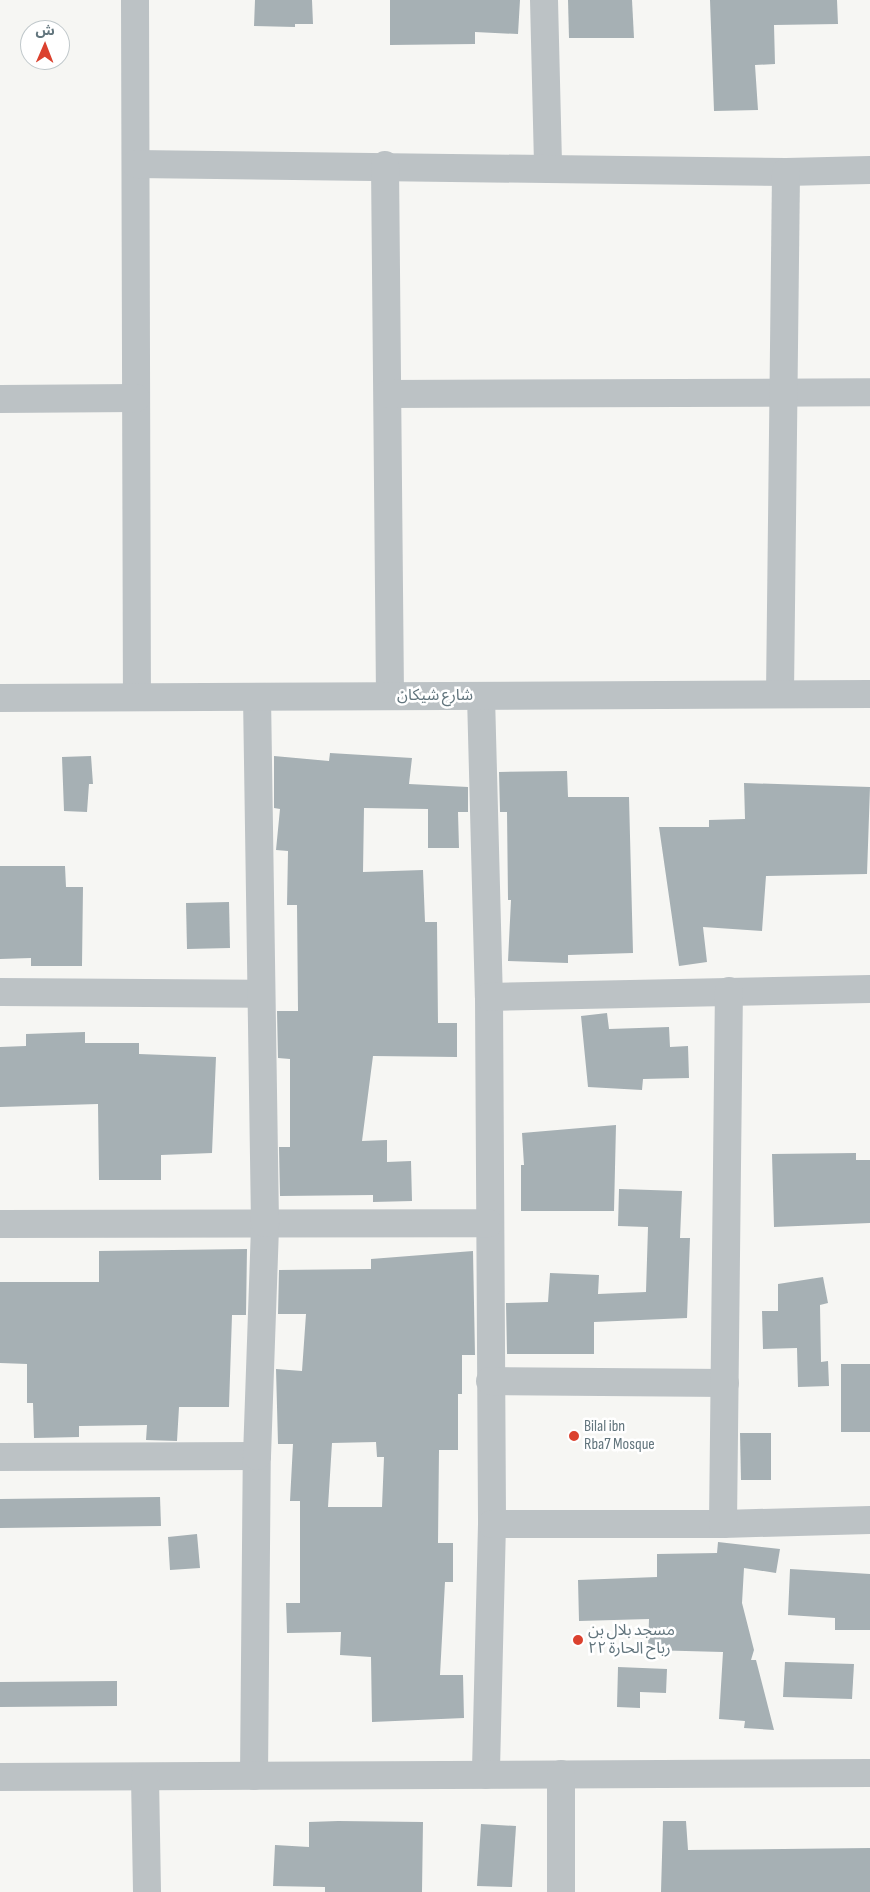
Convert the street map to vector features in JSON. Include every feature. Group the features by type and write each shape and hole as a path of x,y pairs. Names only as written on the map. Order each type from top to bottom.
{"street":[{"path":"135,0 137,697"},
{"path":"544,0 548,168"},
{"path":"136,164 385,165 786,172 870,170"},
{"path":"385,165 390,696"},
{"path":"780,694 785,392 786,172"},
{"path":"388,394 870,392"},
{"path":"0,399 136,398"},
{"name":"شارع شيكان","path":"0,698 870,694"},
{"path":"481,696 489,997 492,1524 486,1775"},
{"path":"254,1776 257,1456 265,1223 257,697"},
{"path":"489,997 870,989"},
{"path":"723,1524 729,991"},
{"path":"0,992 261,994"},
{"path":"0,1224 489,1223"},
{"path":"490,1382 725,1382"},
{"path":"0,1457 257,1456"},
{"path":"492,1524 723,1524 870,1520"},
{"path":"0,1777 870,1773"},
{"path":"561,1892 562,1774"},
{"path":"145,1776 147,1892"}],"building":[{"path":"255,0 312,0 313,24 295,24 295,27 254,26"},
{"path":"390,0 520,0 518,34 475,32 475,44 390,45"},
{"path":"568,0 632,0 634,38 569,38"},
{"path":"710,0 837,0 838,24 774,25 775,64 755,65 758,110 714,111"},
{"path":"330,753 412,758 409,784 468,787 468,812 458,812 459,848 428,848 428,809 364,808 363,872 423,870 425,922 437,922 438,1023 457,1023 457,1057 373,1056 362,1141 387,1140 387,1162 411,1161 412,1201 373,1202 373,1195 280,1196 279,1147 290,1147 290,1059 278,1058 277,1011 298,1011 297,905 287,905 288,851 276,850 280,809 274,808 274,756 329,761"},
{"path":"91,756 93,784 89,784 87,812 64,811 62,757"},
{"path":"567,771 568,797 629,797 633,953 568,955 568,963 508,961 511,900 508,900 507,812 500,812 499,772"},
{"path":"744,783 870,787 867,874 766,876 762,931 703,927 707,962 679,966 659,827 709,827 709,820 745,819"},
{"path":"0,866 65,866 66,887 83,887 82,966 31,966 31,958 0,959"},
{"path":"229,902 230,948 187,949 186,903"},
{"path":"607,1013 609,1029 669,1027 670,1047 688,1046 689,1078 643,1079 642,1090 588,1087 581,1016"},
{"path":"85,1032 85,1043 139,1043 139,1054 216,1057 212,1153 161,1155 161,1180 99,1180 98,1104 0,1107 0,1047 26,1046 26,1034"},
{"path":"616,1125 614,1211 521,1211 521,1165 524,1165 522,1133"},
{"path":"856,1153 856,1160 870,1160 870,1223 774,1227 772,1154"},
{"path":"619,1189 682,1191 680,1238 690,1238 687,1318 594,1322 594,1354 507,1354 506,1303 548,1302 550,1273 599,1275 598,1294 646,1292 648,1227 618,1226"},
{"path":"247,1249 246,1315 232,1315 229,1407 179,1407 177,1441 146,1440 147,1425 79,1426 79,1437 34,1438 33,1403 27,1403 27,1364 0,1363 0,1282 99,1282 99,1251"},
{"path":"473,1251 475,1355 462,1355 462,1394 458,1394 458,1450 439,1450 438,1543 453,1543 453,1582 445,1582 440,1675 463,1675 464,1718 372,1722 371,1657 340,1655 341,1632 287,1633 286,1603 300,1603 300,1501 290,1501 293,1444 278,1444 276,1369 302,1371 306,1314 278,1314 279,1270 371,1269 371,1259","holes":["376,1442 377,1457 384,1457 382,1507 328,1507 332,1443"]},
{"path":"823,1277 828,1303 820,1305 821,1362 828,1361 829,1386 798,1387 797,1348 763,1349 762,1311 778,1311 778,1284"},
{"path":"841,1364 870,1364 870,1432 841,1432"},
{"path":"740,1433 771,1433 771,1480 741,1480"},
{"path":"160,1497 161,1526 0,1528 0,1499"},
{"path":"197,1534 200,1568 170,1570 168,1537"},
{"path":"718,1542 780,1549 776,1573 744,1568 742,1603 754,1650 751,1660 756,1660 774,1730 744,1728 745,1721 719,1719 723,1652 648,1650 649,1619 579,1621 578,1580 657,1577 657,1554 717,1553"},
{"path":"790,1569 870,1574 870,1630 835,1630 835,1618 788,1615"},
{"path":"785,1662 854,1664 852,1699 783,1697"},
{"path":"618,1667 667,1669 666,1693 640,1692 640,1708 617,1707"},
{"path":"117,1681 117,1706 0,1707 0,1682"},
{"path":"663,1821 686,1821 688,1850 870,1848 870,1892 661,1892"},
{"path":"309,1822 423,1822 422,1892 325,1892 325,1887 273,1886 275,1845 309,1847"},
{"path":"481,1824 516,1826 512,1887 477,1886"}],"place":[{"name":"Bilal ibn Rba7 Mosque","path":"574,1436"},
{"name":"مسجد بلال بن رباح الحارة ٢٢","path":"578,1640"}]}
